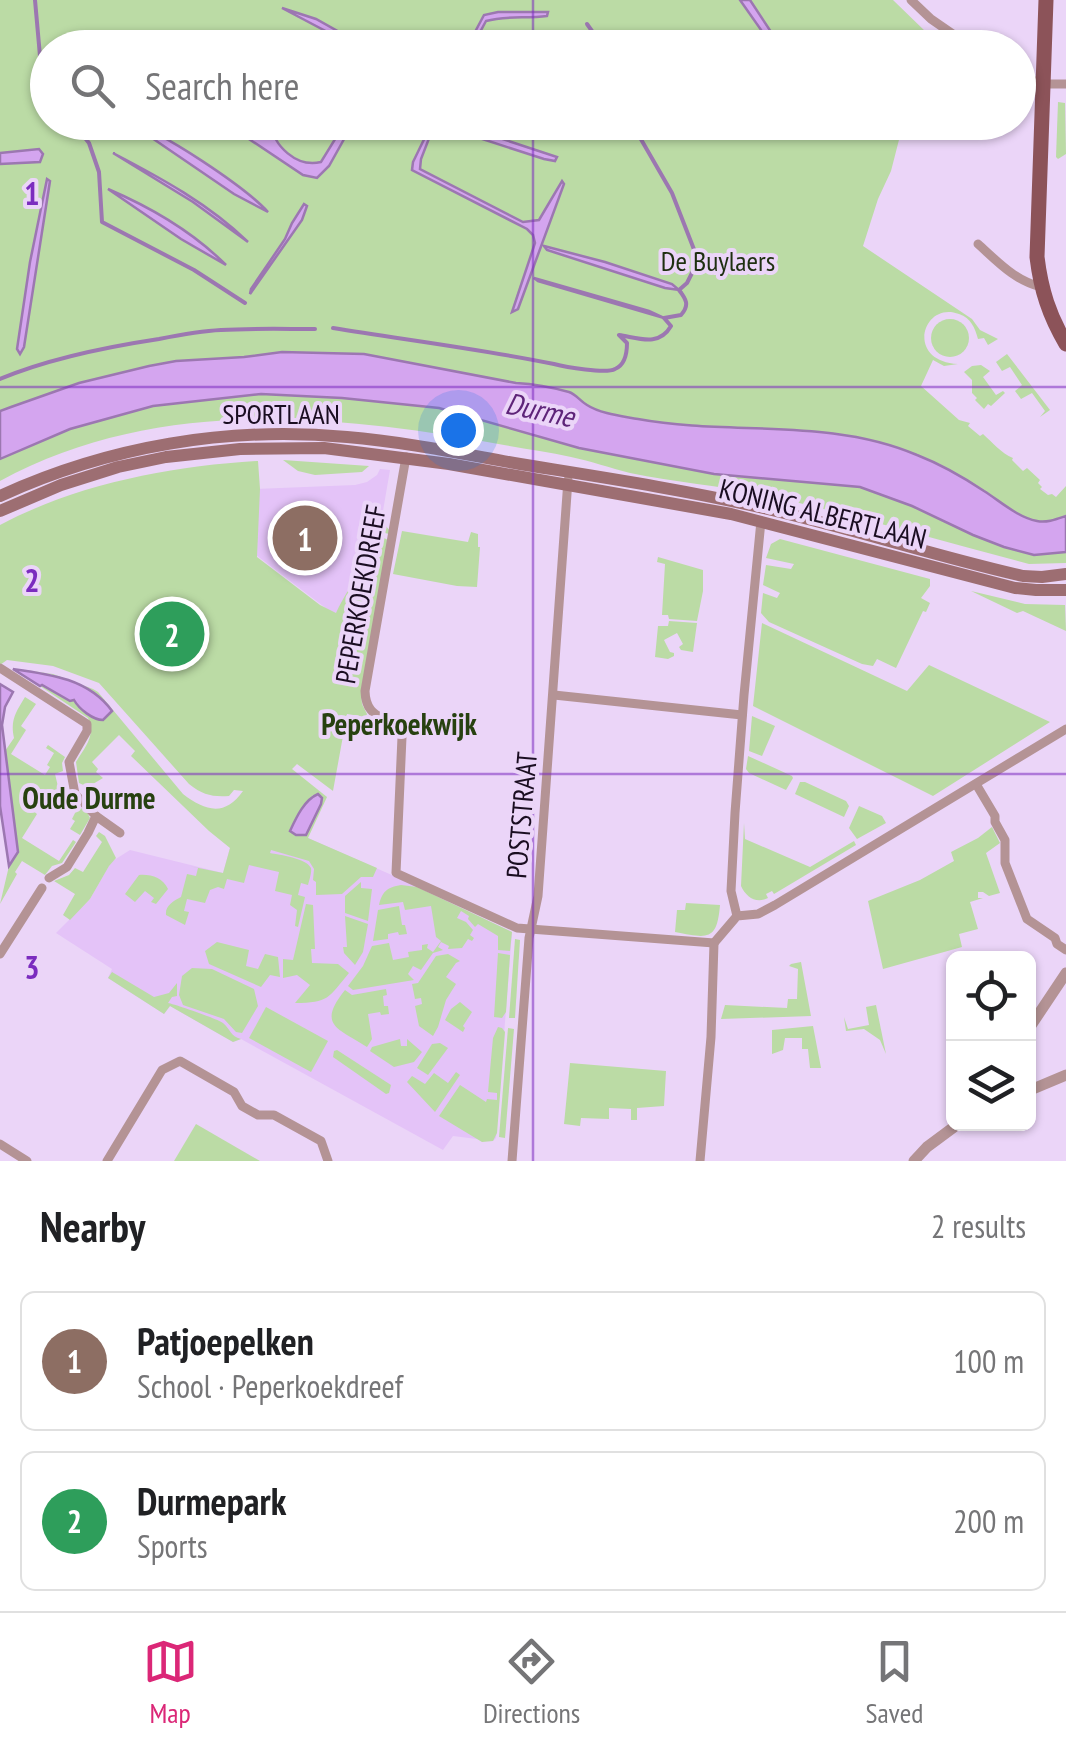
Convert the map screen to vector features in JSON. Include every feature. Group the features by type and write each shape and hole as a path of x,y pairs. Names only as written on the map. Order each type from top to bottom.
{"main road":[{"path":"1046,0 1037,257 1050,316 1066,344"},
{"name":"SPORTLAAN","path":"0,496 111,456 165,444 258,434 385,441 568,478"},
{"name":"SPORTLAAN","path":"0,510 88,476 196,452 286,447 360,451 568,478"},
{"name":"KONING ALBERTLAAN","path":"568,478 762,514 1023,576 1066,574"},
{"name":"KONING ALBERTLAAN","path":"762,514 1015,588 1066,590"}],"street":[{"path":"911,0 947,30"},
{"path":"1036,82 1066,84"},
{"path":"978,244 1013,276 1041,287"},
{"name":"PEPERKOEKDREEF","path":"406,457 364,691 370,711 396,726 402,737 396,873 517,928 532,930"},
{"name":"POSTSTRAAT","path":"512,1161 538,896 568,478"},
{"path":"738,916 731,891 742,715 762,514"},
{"path":"2,669 87,724 70,762 76,794 96,816 120,833"},
{"path":"554,695 742,715"},
{"path":"700,1161 711,1037 714,943 738,916 758,914 775,905 1066,729"},
{"path":"976,784 1006,840 1005,863 1027,920 1066,950"},
{"path":"49,878 67,867 96,816"},
{"path":"0,954 42,888"},
{"path":"532,930 714,943"},
{"path":"1036,1018 1066,974"},
{"path":"107,1161 162,1070 180,1061 234,1092 242,1106 258,1115 274,1114 322,1141 328,1161"},
{"path":"1036,1088 1066,1075"},
{"path":"914,1161 949,1131"},
{"path":"0,1144 27,1161"}],"shaded area":[{"path":"380,469 390,470 372,575 348,625 151,475 255,489 355,485 367,482"},
{"path":"308,838 512,932 493,1141 453,1136 443,1150 241,1039 233,1042 170,1006 164,1014 108,978 112,969 56,933 90,899 111,862 130,850 223,873 231,844"}],"green space":[{"name":"De Buylaers","path":"0,0 893,0 924,30 30,30 30,140 899,140 863,246 998,339 988,345 984,338 978,339 972,324 959,314 936,315 925,333 925,343 930,353 941,360 958,364 944,366 933,360 921,386 959,420 970,423 968,426 980,436 983,434 1013,458 1023,471 1027,468 1048,495 1056,497 1066,486 1066,516 1044,521 1029,519 956,474 884,443 814,431 638,419 599,411 572,393 556,388 364,354 282,352 176,361 79,383 0,411"},
{"path":"1058,102 1065,103 1066,154 1058,159 1056,157"},
{"path":"950,319 964,324 969,338 964,352 950,357 936,352 931,338 936,324"},
{"path":"1007,354 1050,410 1040,417 1045,411 1032,393 1021,399 1015,391 1022,385 1010,367 1002,371 996,362"},
{"path":"981,365 990,371 983,377 996,395 1005,393 984,409 975,400 972,380 964,372"},
{"path":"261,394 439,408 579,448 714,474 860,487 1004,547 1034,555 1066,552 1066,563 1029,564 765,495 630,473 586,460 440,434 312,420 184,424 121,435 60,454 0,481 0,459 70,429 153,406"},
{"path":"283,460 369,466 362,472 315,475 298,471"},
{"path":"258,461 257,557 336,613 368,556 381,520 390,531 384,538 388,540 361,691 366,717 347,714 333,791 297,764 292,769 327,797 308,838 377,868 373,877 361,877 342,894 316,895 314,869 309,861 271,850 270,853 298,859 311,868 308,885 301,883 298,895 305,897 298,927 297,910 290,905 292,895 275,891 279,872 249,865 244,883 227,879 224,889 210,890 205,903 187,899 185,925 166,915 168,906 181,897 187,874 196,876 198,868 189,866 223,873 230,848 131,756 135,751 119,735 92,762 103,778 88,787 79,783 76,762 90,736 88,718 40,686 73,700 101,721 90,689 50,674 11,668 53,674 98,692 183,794 199,804 222,808 243,791 213,796 189,784 99,683 53,666 7,660 0,665 0,525 93,488","holes":["313,795 321,804 306,835 291,831"]},
{"path":"402,531 468,542 471,532 478,534 477,587 393,574"},
{"path":"780,539 930,579 921,598 930,603 896,668 877,659 873,666 862,664 769,622 761,613 763,593 777,598 780,593 763,585 766,565 791,569 794,564 766,558 771,544"},
{"path":"658,557 703,570 697,621 662,615 665,564 657,562"},
{"path":"971,591 1025,604 1065,605 1066,631 1023,611 1017,613"},
{"path":"669,621 697,623 693,652 681,650 683,644 677,633 664,640 674,656 655,657 658,626 668,626"},
{"path":"762,623 907,691 929,665 1050,722 933,796 753,706"},
{"path":"25,697 36,704 21,726 26,730 11,754 45,775 54,753 46,748 48,745 65,757 63,771 55,774 60,795 68,794 70,801 90,818 80,835 70,829 76,811 44,791 32,810 37,814 22,838 59,861 73,840 76,842 62,863 52,866 45,875 22,861 0,904 9,866 18,852 5,751 14,738 13,721"},
{"path":"752,716 775,726 762,756 749,751"},
{"path":"748,756 792,776 786,790 749,773"},
{"path":"800,782 846,801 849,806 844,817 795,794"},
{"path":"859,806 882,816 886,823 857,839 849,828"},
{"path":"744,823 745,839 810,867 854,841 856,845 774,894 766,894 768,898 756,900 741,886"},
{"path":"992,827 1000,843 986,853 1000,893 989,896 978,892 978,898 983,898 970,902 978,929 959,934 962,947 883,969 868,901 954,861 951,852"},
{"path":"99,832 116,858 90,899 70,920 63,915 75,894 54,881 75,868 83,872 102,842 96,836"},
{"path":"139,875 148,875 166,885 168,889 156,904 145,891 135,902 125,894"},
{"path":"361,882 361,888 372,889 368,921 345,913 345,896"},
{"path":"401,885 417,887 512,932 510,951 498,950 498,936 478,924 475,927 461,911 457,918 473,930 472,941 468,939 462,948 448,949 441,942 438,947 443,950 433,953 421,970 413,966 408,974 414,980 353,990 348,986 372,946 389,943 393,960 409,957 408,952 422,950 422,945 428,944 433,952 441,941 436,937 431,906 405,910 403,902 379,905 386,891"},
{"path":"686,903 720,905 713,931 703,936 675,932 677,910 685,910"},
{"path":"306,904 313,905 312,963 338,964 349,973 327,997 295,1003 310,985 297,975 283,978 283,959 293,960"},
{"path":"399,906 407,934 388,934 388,939 373,941 378,910"},
{"path":"345,916 368,924 363,952 355,965 344,953"},
{"path":"515,939 520,940 515,1018 509,1018"},
{"path":"217,942 249,950 246,966 258,969 265,954 278,957 280,977 270,975 261,987 209,964 205,951"},
{"path":"498,953 510,955 506,1012 502,1018 494,1017"},
{"path":"448,954 460,961 446,977 456,984 433,1036 419,1026 415,1006 422,1004 421,998 415,999 412,984 418,983 436,956"},
{"path":"801,962 811,1016 721,1019 725,1005 787,1008 788,999 797,999 798,969 789,966"},
{"path":"192,968 212,969 254,989 258,1006 242,1033 224,1019 183,1005 179,995 182,976"},
{"path":"112,972 154,997 169,993 177,983 177,996 168,1003 219,1021 241,1039 233,1042 170,1006 164,1014 108,978"},
{"path":"386,989 384,1006 388,1006 389,1014 368,1014 372,1039 367,1047 334,1024 332,1011 345,990 352,995"},
{"path":"460,1002 472,1012 463,1032 445,1020"},
{"path":"876,1005 886,1054 880,1040 864,1029 846,1031 844,1017 848,1029 869,1025 866,1007"},
{"path":"266,1007 328,1041 311,1072 249,1038"},
{"path":"813,1026 821,1068 810,1068 802,1038 785,1038 783,1050 772,1054 772,1030"},
{"path":"498,1027 505,1032 497,1133 493,1141 482,1142 439,1116 460,1085 486,1102 497,1100 497,1093 488,1092 493,1038"},
{"path":"508,1028 514,1029 505,1138 499,1137"},
{"path":"400,1039 401,1046 407,1046 407,1039 422,1052 414,1062 394,1067 370,1051"},
{"path":"432,1044 448,1048 428,1075 417,1068"},
{"path":"337,1050 391,1085 389,1093 333,1057"},
{"path":"570,1063 666,1071 664,1106 637,1108 637,1120 631,1120 631,1109 609,1108 609,1119 581,1118 580,1126 564,1124"},
{"path":"456,1072 460,1075 435,1112 407,1082 412,1076 425,1084 434,1073 448,1083"},
{"path":"196,1124 260,1161 174,1161"}],"water":[{"path":"740,0 750,0 770,30 761,30"},
{"path":"282,8 336,30 324,30"},
{"path":"548,12 547,16 486,21 481,30 476,30 484,15"},
{"path":"155,140 168,140 202,161 268,212 234,194"},
{"path":"250,140 276,140 295,158 312,163 321,162 335,140 344,140 317,178 303,175"},
{"path":"424,140 428,140 420,169 523,222 539,220 562,181 518,309 512,312 535,243 533,235 412,170"},
{"path":"485,140 505,140 557,157 555,161"},
{"path":"39,149 43,154 40,162 0,164 0,153"},
{"path":"113,153 201,204 248,242 193,202"},
{"path":"47,179 50,181 20,354 17,349 30,262"},
{"path":"108,189 170,221 226,265 181,239"},
{"path":"304,204 307,206 302,220 250,294 285,239"},
{"path":"544,246 605,262 672,284 679,290 547,250"},
{"path":"534,278 649,311 664,318 538,281"},
{"name":"Durme","path":"282,352 364,354 549,387 572,393 599,411 638,419 814,431 883,443 943,467 1030,519 1044,521 1066,516 1066,552 1034,555 1004,547 860,487 714,474 579,448 439,408 342,398 261,394 153,406 70,429 0,459 0,411 79,383 149,366"},
{"path":"13,669 80,685 112,711 103,720 95,718 74,700"},
{"name":"Oude Durme","path":"0,684 13,692 2,725 18,852 9,866 0,806"},
{"path":"318,794 321,804 306,835 296,835 290,831 298,815"}],"waterway":[{"path":"35,0 38,30"},
{"path":"587,24 591,30"},
{"path":"87,140 99,172 102,222 194,270 245,303"},
{"path":"333,328 576,368 603,371 618,367 625,358 627,343 619,335 648,340 666,333 671,326 664,318 684,311 686,302 679,290 694,269 695,252 672,193 641,140"},
{"path":"0,379 78,354 190,333 315,329"}],"place":[{"name":"Patjoepelken","path":"305,538"},
{"name":"Durmepark","path":"172,634"}],"district":[{"name":"Peperkoekwijk","path":"399,723"},
{"name":"Oude Durme","path":"89,797"}]}
